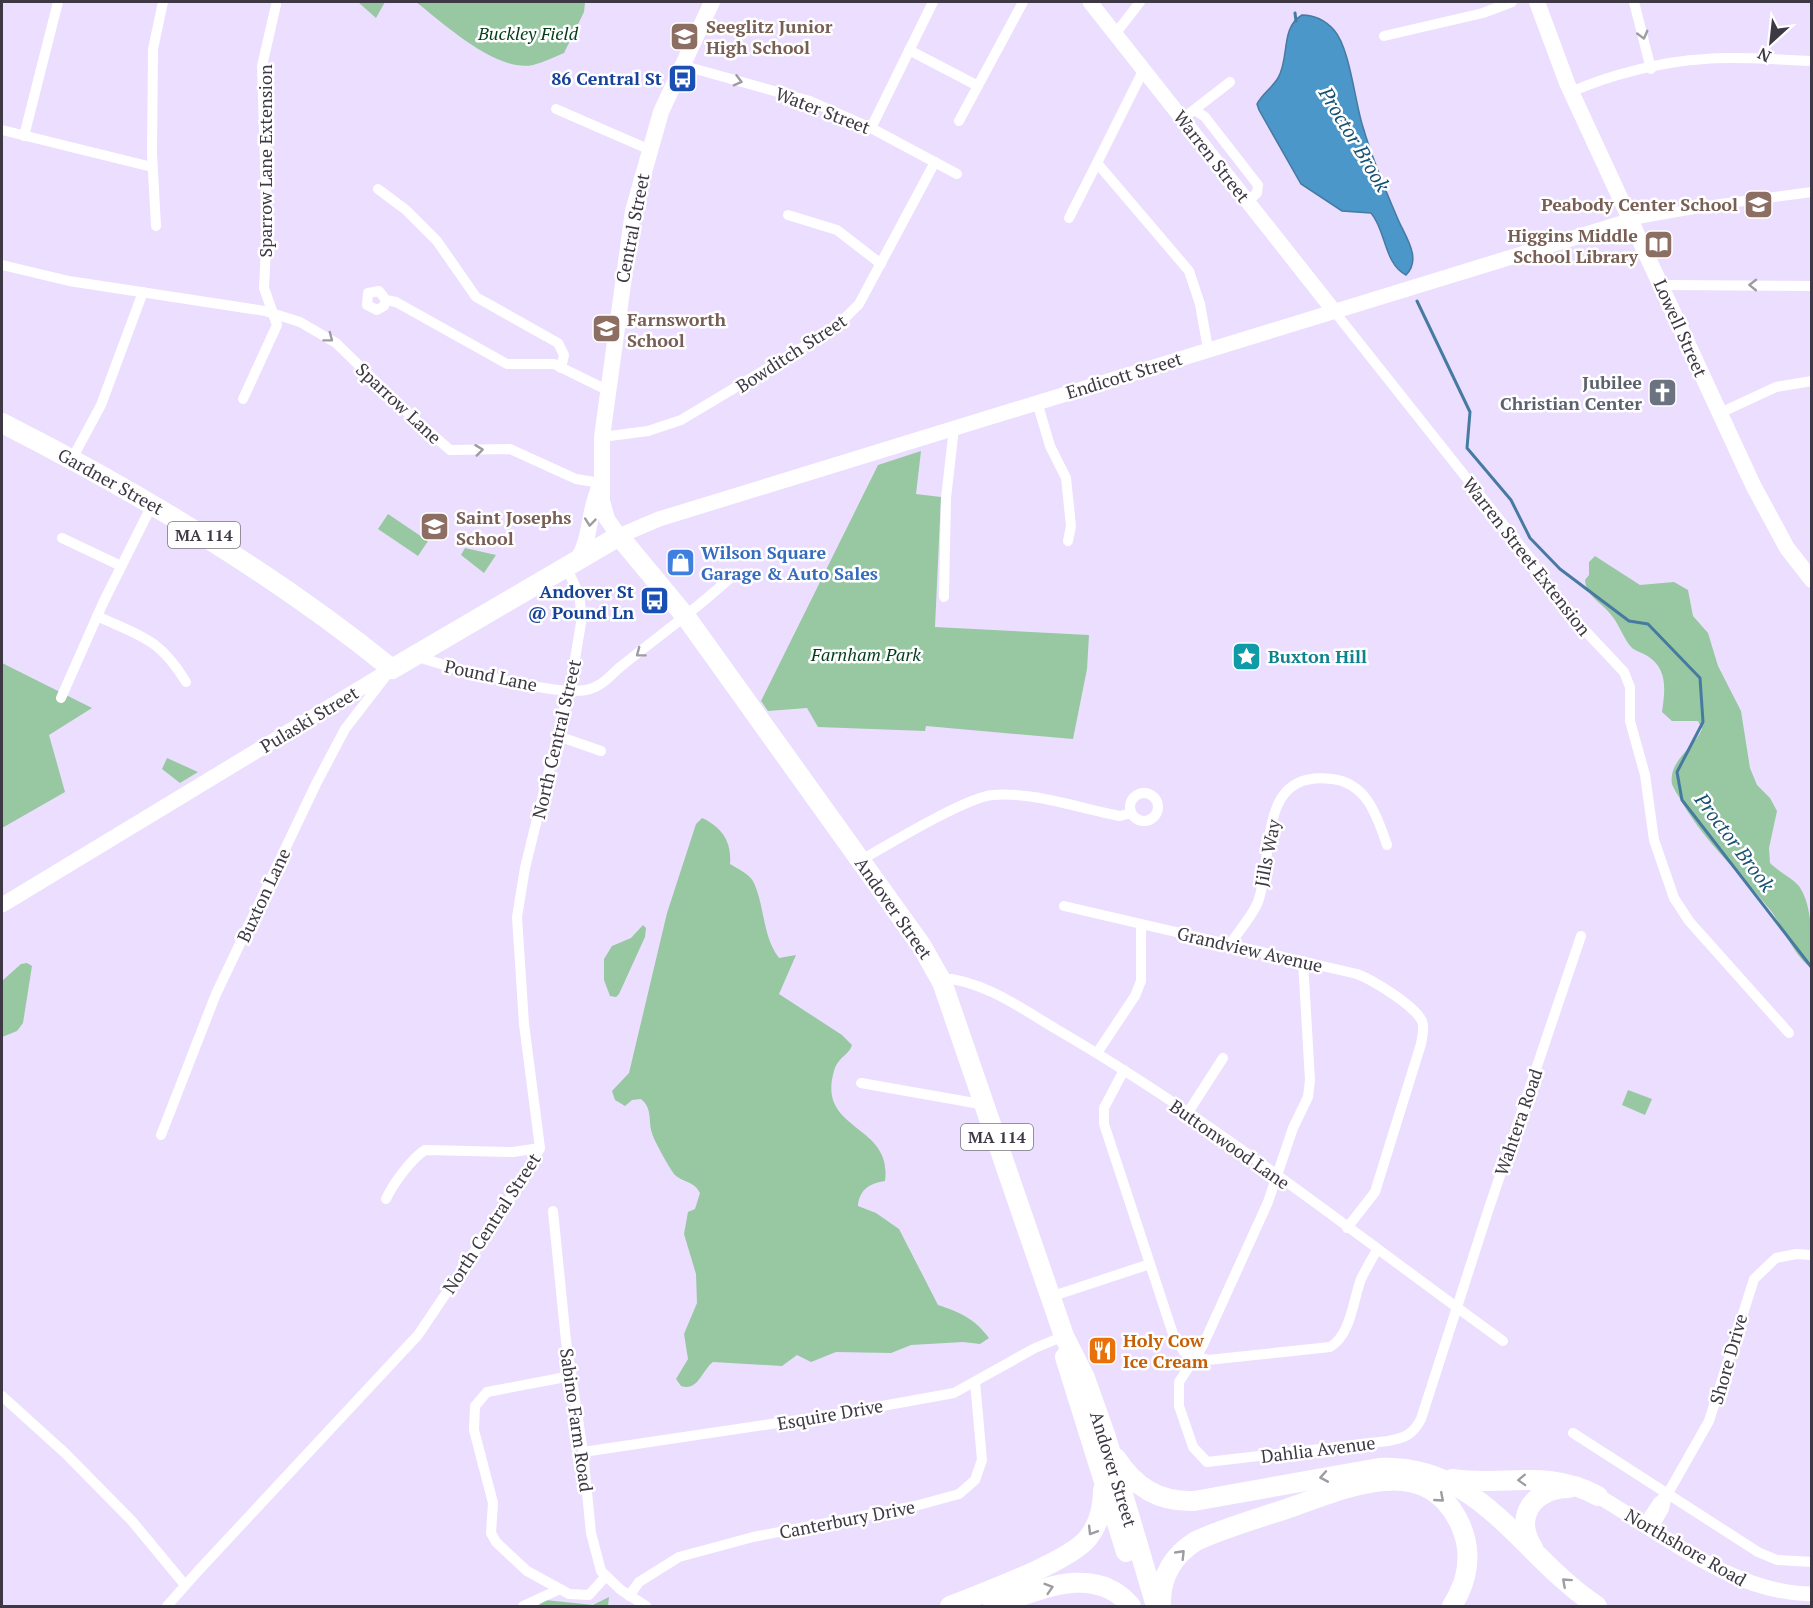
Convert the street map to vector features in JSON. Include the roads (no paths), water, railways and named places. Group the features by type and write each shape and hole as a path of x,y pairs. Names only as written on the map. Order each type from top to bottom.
{"highway":[{"name":"Gardner Street","path":"2,423 153,503 280,586 350,635 392,669"},
{"name":"Pulaski Street","path":"392,669 619,536"},
{"name":"Andover Street","path":"619,536 686,617 750,704 926,952 940,978 986,1105 1064,1336 1085,1378 1106,1437 1155,1606"},
{"name":"Andover Street","path":"1064,1336 1068,1370 1143,1606"},
{"path":"1106,1437 1123,1469 1143,1489 1166,1499 1179,1501 1194,1501 1379,1468 1407,1468 1443,1478 1467,1481 1557,1480 1583,1488 1598,1496"},
{"path":"950,1606 1060,1559 1079,1548 1088,1538 1100,1517 1103,1504 1102,1475"},
{"path":"1443,1478 1477,1498 1537,1555 1597,1606"},
{"path":"1161,1606 1161,1588 1169,1568 1184,1549 1196,1541 1340,1490 1384,1479 1411,1482 1433,1492 1451,1509 1458,1520 1465,1534 1467,1566 1464,1583 1452,1606"},
{"path":"1537,1555 1524,1531 1524,1521 1527,1512 1538,1498 1554,1488 1580,1489 1598,1496"},
{"path":"993,1606 1054,1586 1083,1582 1109,1589 1131,1606"}],"main road":[{"name":"Central Street","path":"619,536 604,512 600,484 602,437 633,211 648,149 661,112 712,2"},
{"name":"Lowell Street","path":"1537,2 1571,92 1765,510 1787,548 1809,572"},
{"path":"572,562 588,538 591,509 600,484"}],"street":[{"path":"24,136 58,2"},
{"path":"156,226 153,167 153,49 163,2"},
{"path":"871,128 933,2"},
{"path":"959,121 1023,2"},
{"name":"Warren Street","path":"1090,2 1144,69 1189,114 1248,201 1334,311"},
{"path":"1116,33 1140,2"},
{"path":"1384,36 1483,13 1512,2"},
{"path":"1634,2 1651,69"},
{"name":"Sparrow Lane Extension","path":"275,315 264,288 267,227 262,66 276,5"},
{"path":"909,50 978,86"},
{"path":"1571,92 1588,85 1651,69 1706,58 1812,61"},
{"name":"Water Street","path":"681,66 785,92 871,128 957,174"},
{"path":"1069,218 1144,69"},
{"path":"1189,114 1230,82"},
{"path":"556,109 648,149"},
{"path":"2,130 153,167"},
{"name":"Bowditch Street","path":"602,437 648,431 681,420 835,328 854,312 935,162"},
{"path":"1096,163 1189,271 1200,304 1208,349"},
{"path":"378,189 406,210 437,241 476,297 558,343 564,355 561,368"},
{"path":"1632,220 1721,204 1812,192"},
{"path":"788,215 837,230 881,264"},
{"name":"Endicott Street","path":"619,536 659,519 1632,220"},
{"name":"Sparrow Lane","path":"2,266 69,281 265,311 300,322 328,337 450,450 510,449 576,479 600,484"},
{"path":"1662,285 1812,286"},
{"path":"72,459 101,405 143,292"},
{"path":"386,300 396,302 507,363 548,363 607,390"},
{"name":"Warren Street Extension","path":"1334,311 1530,558 1561,605 1624,672 1630,687 1630,721 1646,775 1654,840 1674,898 1689,921 1789,1033"},
{"path":"243,399 277,325 275,315"},
{"path":"1720,413 1776,387 1812,381"},
{"path":"1037,402 1050,446 1066,478 1071,526 1068,541"},
{"path":"944,597 946,498 954,428"},
{"path":"62,698 97,616 153,503"},
{"path":"62,538 121,566"},
{"name":"North Central Street","path":"167,1606 418,1335 520,1184 540,1148 524,1024 518,916 525,868 568,692 582,607 572,562"},
{"name":"Pound Lane","path":"416,656 448,667 568,692 586,690 603,682 686,617 729,579"},
{"path":"97,616 153,642 170,656 186,682"},
{"name":"Pulaski Street","path":"2,905 392,669"},
{"name":"Buxton Lane","path":"160,1135 216,994 320,776 358,708 392,669"},
{"path":"558,736 601,751"},
{"name":"Jills Way","path":"1230,944 1257,903 1267,862 1273,818 1288,787 1308,778 1344,780 1353,785 1362,792 1377,816 1387,845"},
{"path":"861,860 991,795 1017,796 1120,816 1131,813"},
{"name":"Grandview Avenue","path":"1064,906 1371,979 1422,1022 1421,1044 1375,1192 1347,1228"},
{"path":"1097,1053 1138,989 1142,974 1141,926"},
{"name":"Wahtera Road","path":"1458,1308 1487,1214 1581,936"},
{"path":"1195,1357 1214,1322 1264,1213 1275,1176 1310,1089 1303,961"},
{"name":"Buttonwood Lane","path":"940,978 961,981 987,991 1124,1070 1503,1341"},
{"path":"1187,1114 1223,1058"},
{"path":"1124,1070 1104,1108 1103,1116 1177,1342 1185,1352 1195,1357 1218,1361 1330,1347 1336,1343 1344,1330 1360,1282 1377,1250"},
{"path":"861,1083 986,1105"},
{"path":"386,1199 392,1187 404,1175 413,1158 424,1150 513,1152 540,1148"},
{"name":"Sabino Farm Road","path":"554,1211 571,1376 583,1452 591,1533 601,1571 629,1596 646,1606"},
{"name":"Shore Drive","path":"1648,1526 1664,1509 1666,1495 1709,1421 1754,1279 1776,1258 1796,1254 1812,1255"},
{"path":"1050,1297 1150,1264"},
{"name":"Dahlia Avenue","path":"1195,1357 1179,1382 1177,1395 1193,1447 1207,1462 1398,1439 1415,1431 1421,1419 1458,1308"},
{"name":"Esquire Drive","path":"583,1452 817,1417 954,1393 1035,1348 1064,1336"},
{"path":"571,1376 487,1392 476,1406 474,1430 493,1503 490,1533 496,1542 527,1571 569,1594 589,1595 606,1576"},
{"name":"Canterbury Drive","path":"629,1596 639,1582 679,1557 753,1537 915,1506 959,1494 975,1480 982,1460 975,1382"},
{"path":"2,1396 65,1453 132,1521 185,1585"},
{"path":"1572,1433 1764,1556 1789,1562 1812,1563"},
{"name":"Northshore Road","path":"1598,1496 1727,1574 1751,1585 1812,1594"},
{"path":"523,1606 560,1589"}],"water":[{"path":"1302,15 1315,17 1327,23 1340,38 1370,150 1410,246 1413,261 1406,275 1393,263 1380,228 1371,213 1342,211 1301,184 1259,110 1257,104 1276,82 1282,70 1291,27"}],"waterway":[{"name":"Proctor Brook","path":"1295,13 1296,21"},
{"name":"Proctor Brook","path":"1417,301 1470,412 1467,448 1511,500 1530,538 1560,569 1629,621 1648,624 1700,678 1703,722 1677,772 1682,800 1812,968"}],"place":[{"name":"Seeglitz Junior High School","path":"685,36"},
{"name":"86 Central St","path":"683,78"},
{"name":"Peabody Center School","path":"1759,204"},
{"name":"Higgins Middle School Library","path":"1659,245"},
{"name":"Farnsworth School","path":"606,329"},
{"name":"Jubilee Christian Center","path":"1663,392"},
{"name":"Saint Josephs School","path":"435,527"},
{"name":"Wilson Square Garage & Auto Sales","path":"680,562"},
{"name":"Andover St @ Pound Ln","path":"655,601"},
{"name":"Buxton Hill","path":"1247,656"},
{"name":"Holy Cow Ice Cream","path":"1102,1350"}],"park label":[{"name":"Buckley Field","path":"528,33"},
{"name":"Farnham Park","path":"866,654"}]}
